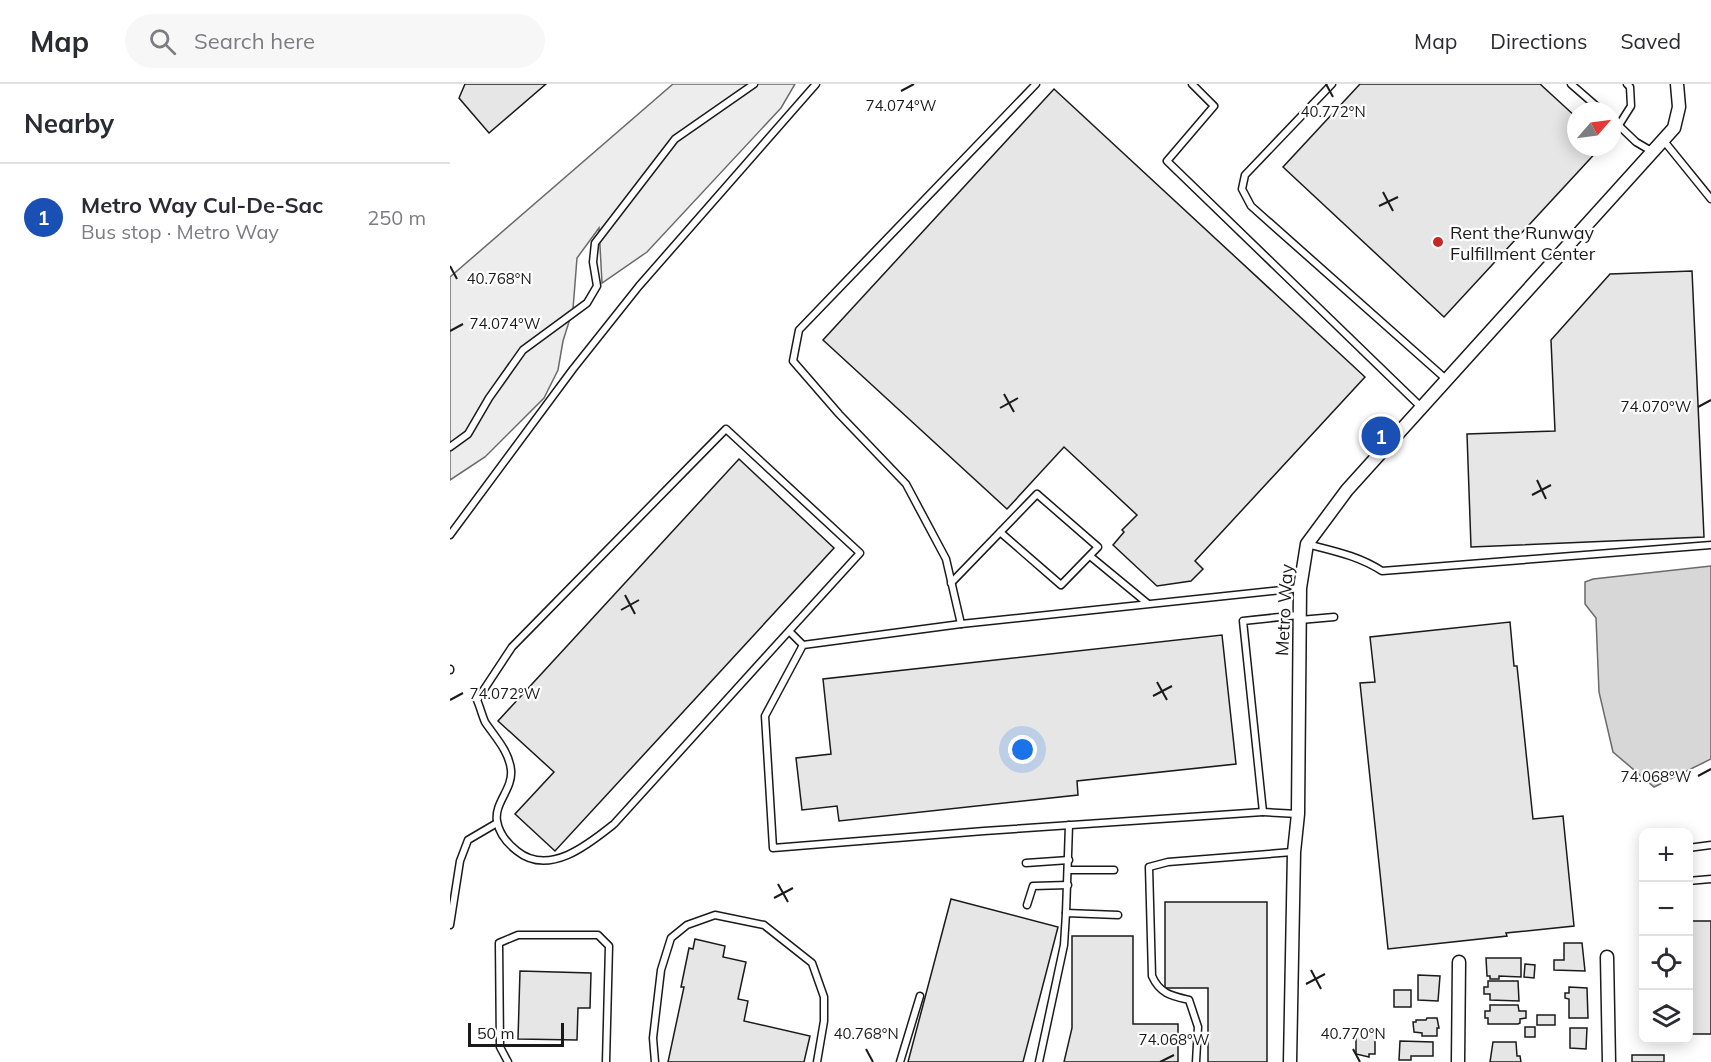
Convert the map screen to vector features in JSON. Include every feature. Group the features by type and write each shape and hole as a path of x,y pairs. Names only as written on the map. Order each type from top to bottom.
{"street":[{"name":"Metro Way","path":"1290,1062 1294,852 1298,814 1299,618 1300,588 1307,544 1347,490 1664,141 1674,128 1679,107 1677,84"},
{"path":"1607,957 1609,1062"},
{"path":"1458,1062 1460,962"}],"lane":[{"path":"450,447 468,434 489,398 523,350 587,303 597,286 593,262 595,243 675,139 754,84"},
{"path":"450,535 573,369 639,286 816,84"},
{"path":"961,624 946,559 906,484 839,414 793,361 799,330 1036,84"},
{"path":"1194,84 1214,106 1167,161 1422,407"},
{"path":"1332,84 1245,175 1242,189 1251,206 1447,380"},
{"path":"1571,84 1592,102"},
{"path":"1621,122 1631,106 1630,87 1627,84"},
{"path":"1621,127 1636,142 1653,152"},
{"path":"1664,141 1711,199"},
{"path":"726,429 860,553 789,632 614,824 587,845 564,857 533,860 508,844 497,823 497,809 509,785 511,771 508,757 484,720 477,700 512,647 726,429"},
{"path":"951,583 1000,532 1037,494 1098,547 1061,585 1000,532"},
{"path":"1307,544 1353,555 1382,571 1711,545"},
{"path":"1090,556 1147,603"},
{"path":"803,645 961,624 1300,588"},
{"path":"1263,812 1244,621 1334,617"},
{"path":"789,632 803,645"},
{"path":"803,645 765,716 773,848 1263,812 1298,814"},
{"path":"450,925 460,861 468,840 497,823"},
{"path":"1039,1062 1064,945 1069,870 1069,825"},
{"path":"1693,847 1711,845"},
{"path":"1196,1062 1198,1027 1189,1000 1170,995 1156,986 1152,976 1149,867 1167,862 1294,852"},
{"path":"1026,863 1069,860"},
{"path":"1069,870 1114,870"},
{"path":"1693,881 1711,879"},
{"path":"1027,905 1033,886 1068,885"},
{"path":"1066,913 1118,915"},
{"path":"655,1062 653,1038 661,970 671,938 687,926 715,915 764,925 812,963 824,997 824,1021 816,1062"},
{"path":"508,1062 500,1047 500,943 518,935 598,935 609,946 606,1062"},
{"path":"900,1062 920,996"}],"shaded area":[{"path":"673,84 795,84 781,108 647,252 602,283 599,228 577,258 573,309 563,341 558,370 544,398 485,457 450,480 450,277"},
{"path":"1711,566 1711,759 1654,787 1613,752 1599,692 1596,618 1585,604 1585,582 1593,579"}],"building":[{"path":"465,84 546,84 489,133 459,98"},
{"name":"Rent the Runway Fulfillment Center","path":"1360,84 1540,84 1567,109 1567,156 1593,156 1444,317 1283,167"},
{"path":"1054,89 1365,377 1195,561 1203,569 1191,581 1157,586 1113,545 1124,532 1122,530 1137,515 1064,447 1007,509 823,340"},
{"path":"1692,271 1704,537 1471,547 1467,434 1555,431 1551,340 1610,274"},
{"path":"739,459 834,548 555,851 515,814 554,772 498,721"},
{"path":"1510,622 1514,666 1517,666 1533,819 1563,816 1574,926 1388,949 1360,683 1375,682 1370,637"},
{"path":"1222,635 1236,764 1077,781 1078,795 839,821 837,806 802,810 796,758 831,754 823,679"},
{"path":"951,899 1058,927 1023,1062 908,1062"},
{"path":"1165,902 1267,902 1267,1062 1208,1062 1208,988 1165,988"},
{"path":"1693,921 1711,921 1711,1034 1693,1034"},
{"path":"1072,936 1133,936 1133,1024 1178,1024 1178,1062 1064,1062 1072,1028"},
{"path":"695,939 725,946 723,957 746,962 738,999 748,1001 744,1021 810,1036 804,1062 668,1062 684,987 681,987 689,948 693,949"},
{"path":"1564,943 1582,943 1585,971 1554,970 1554,960 1564,960"},
{"path":"1486,958 1521,958 1521,977 1499,976 1499,979 1490,979 1490,976 1487,976"},
{"path":"1525,964 1535,965 1534,978 1524,977"},
{"path":"520,971 591,973 590,1008 578,1008 577,1040 518,1039"},
{"path":"1418,975 1440,976 1438,1001 1418,1000"},
{"path":"1488,981 1518,981 1519,1001 1490,1000 1490,994 1484,994 1484,987 1488,987"},
{"path":"1569,987 1587,988 1588,1018 1569,1018 1569,999 1565,998 1565,993 1569,993"},
{"path":"1394,990 1411,990 1411,1007 1394,1007"},
{"path":"1490,1005 1518,1005 1519,1011 1526,1011 1526,1018 1520,1019 1518,1024 1488,1024 1485,1011 1490,1011"},
{"path":"1537,1015 1555,1015 1555,1025 1537,1025"},
{"path":"1437,1018 1439,1028 1437,1028 1437,1036 1422,1036 1422,1033 1414,1032 1413,1022"},
{"path":"1525,1027 1535,1027 1535,1037 1525,1037"},
{"path":"1570,1028 1587,1028 1586,1049 1570,1048"},
{"path":"1356,1031 1375,1031 1375,1054 1369,1054 1369,1057 1356,1054"},
{"path":"1400,1041 1433,1042 1433,1056 1411,1056 1411,1060 1399,1060"},
{"path":"1493,1042 1516,1042 1517,1056 1520,1056 1521,1062 1490,1062"},
{"path":"1632,1055 1664,1055 1664,1062 1632,1062"}],"place":[{"name":"Rent the Runway Fulfillment Center","path":"1438,242"},
{"name":"Metro Way Cul-De-Sac","path":"1381,436"}]}
